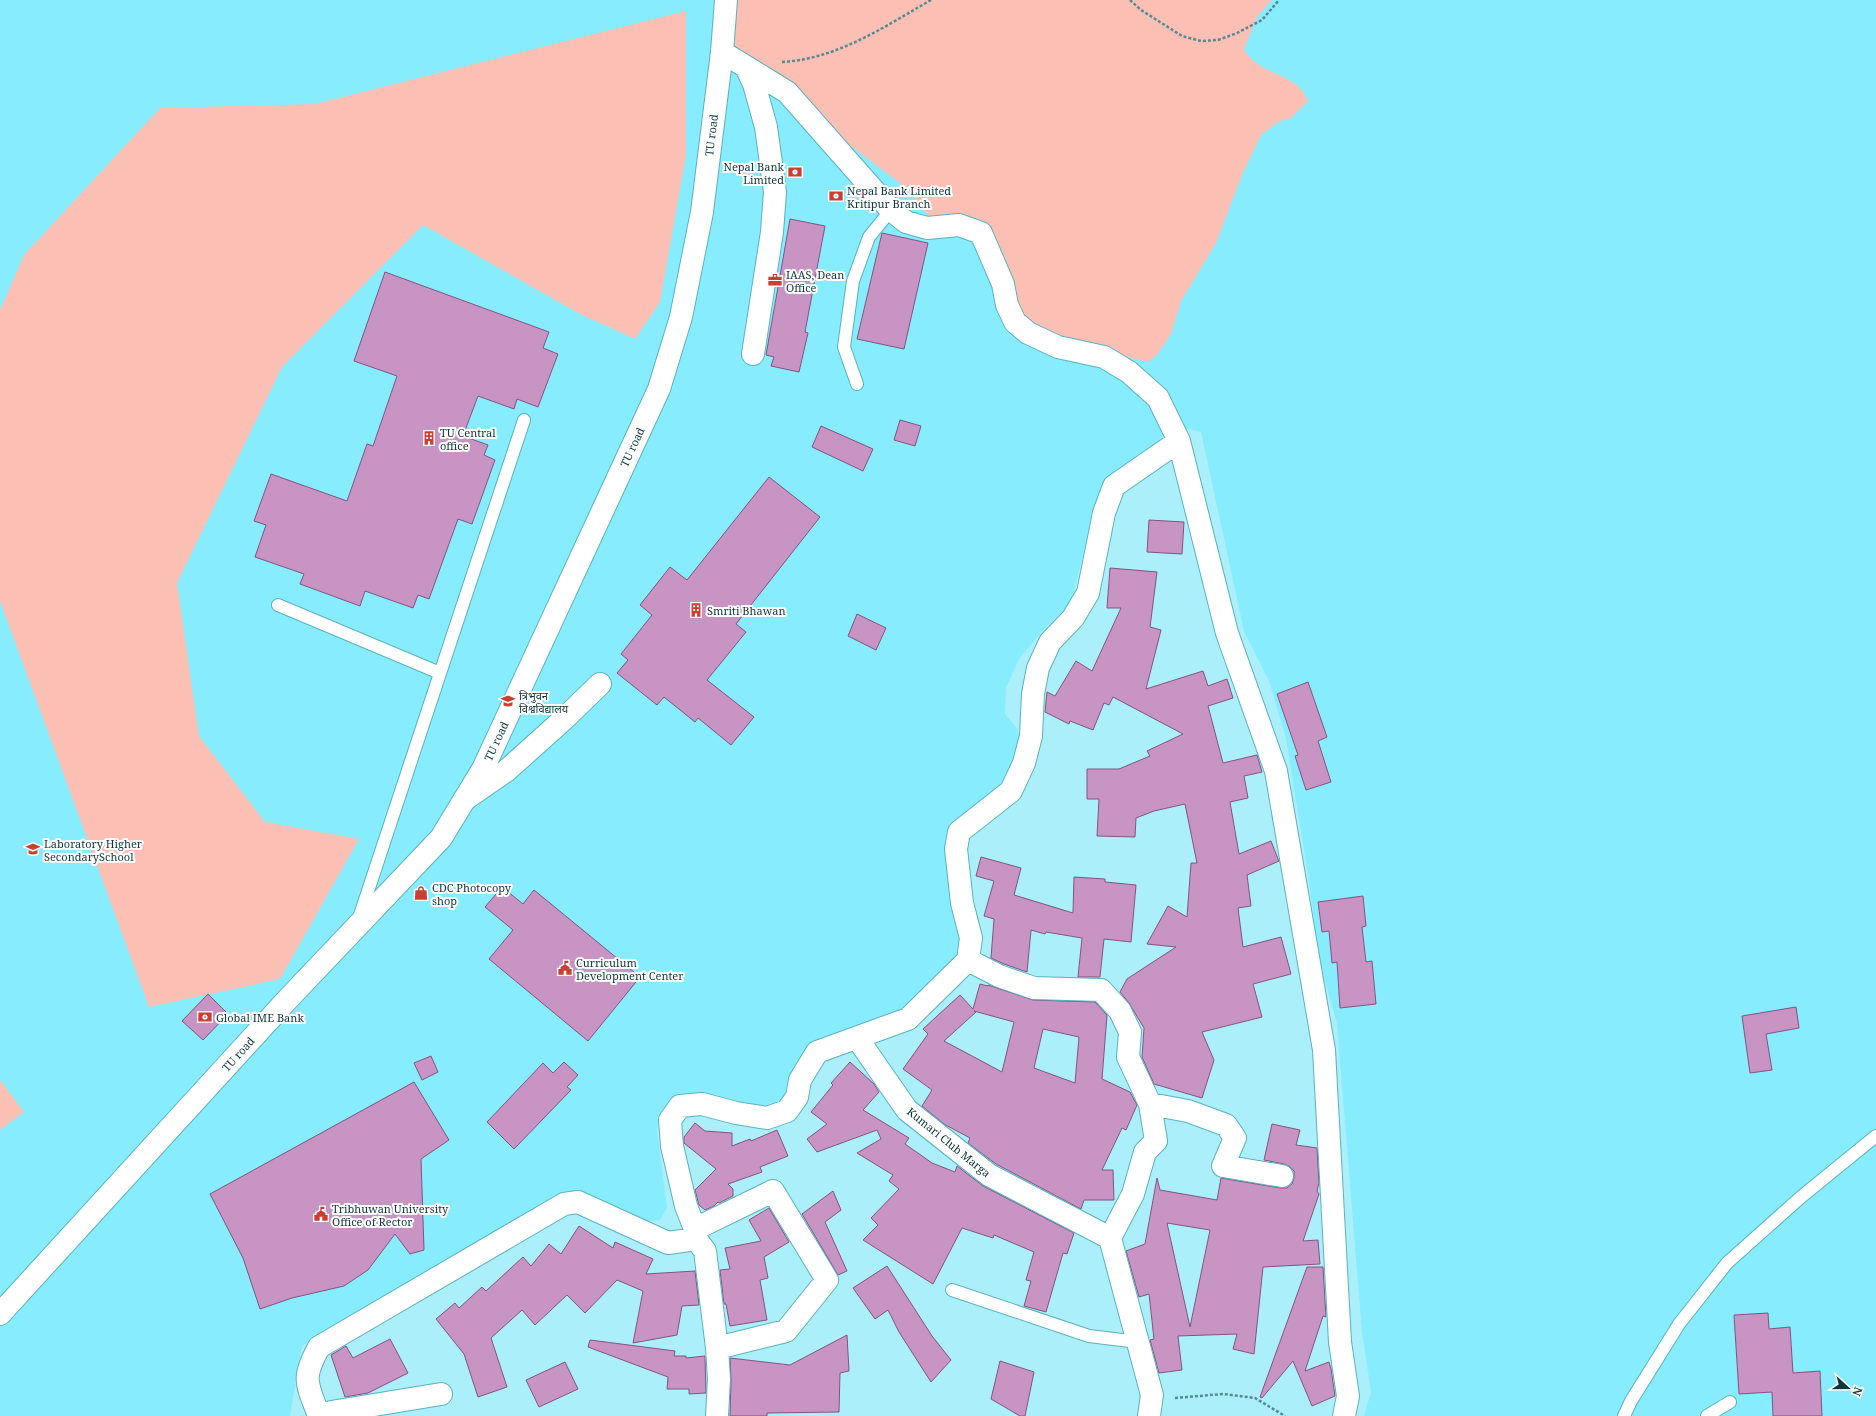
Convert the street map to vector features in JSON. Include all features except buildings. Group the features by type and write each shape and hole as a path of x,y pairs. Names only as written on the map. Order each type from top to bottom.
{"street":[{"name":"TU road","path":"0,1314 356,927 441,838 483,769 659,389 681,317 702,212 722,52 726,0"},
{"path":"722,52 787,92 891,210 906,222 927,228 959,225 981,233 1003,284 1007,305 1015,322 1028,334 1058,347 1104,357 1129,372 1158,398 1179,441 1227,633 1276,771 1324,1050 1340,1342 1348,1396 1344,1416"},
{"path":"746,67 754,84 766,128 775,192 772,232 753,354"},
{"path":"717,1416 719,1379 717,1348 705,1251 695,1234 686,1206 672,1146 670,1120 680,1106 702,1104 767,1118 787,1111 797,1097 800,1080 818,1052 908,1019 968,960 971,938 962,903 956,848 959,832 1011,791 1024,763 1031,736 1033,694 1038,668 1050,642 1073,618 1088,593 1104,513 1114,486 1179,441"},
{"path":"464,800 506,771 564,719 600,684"},
{"path":"968,960 999,976 1034,988 1100,990 1120,1011 1130,1032 1128,1057 1150,1104 1156,1141 1145,1152 1133,1194 1110,1238 1138,1342 1151,1407"},
{"name":"Kumari Club Marga","path":"857,1038 907,1110 983,1170 1110,1238"},
{"path":"1150,1104 1188,1111 1226,1125 1235,1138 1224,1166 1282,1176"},
{"path":"319,1416 306,1382 310,1365 319,1347 564,1204 578,1202 668,1243 695,1234 773,1192 827,1280 786,1331 717,1348"},
{"path":"326,1416 331,1412 441,1394"}],"lane":[{"path":"857,384 844,347 853,281 870,237 891,210"},
{"path":"356,927 524,420"},
{"path":"278,605 440,673"},
{"path":"1624,1416 1631,1401 1679,1324 1727,1264 1801,1197 1876,1136"},
{"path":"952,1290 1089,1336 1138,1342"},
{"path":"1708,1416 1730,1402"}],"path":[{"path":"746,67 769,62 802,61 853,44 931,0"},
{"path":"1130,0 1141,10 1182,36 1201,41 1218,40 1237,34 1262,20 1280,0"},
{"path":"1151,1407 1193,1397 1223,1394 1255,1398 1285,1416"}],"shaded area":[{"name":"त्रिभुवन विश्वविद्यालय","path":"0,0 1876,0 1876,1416 1364,1416 1371,1392 1362,1332 1337,1023 1319,960 1309,881 1286,738 1269,681 1244,631 1201,432 1180,427 1165,434 1101,504 1089,532 1072,599 1064,610 1045,628 1019,659 1006,688 1005,714 1016,727 1024,745 1022,766 964,826 965,928 962,953 926,1001 806,1050 788,1094 780,1105 769,1110 672,1101 662,1109 657,1131 667,1208 660,1220 646,1221 583,1196 302,1346 290,1416 0,1416"},
{"path":"729,0 1272,0 1257,17 1244,49 1249,57 1256,63 1295,84 1302,90 1308,101 1291,118 1280,121 1261,135 1242,175 1216,243 1181,301 1171,334 1157,355 1148,362 1115,354 1026,327 994,250 932,220 905,187 847,143 725,40"},
{"path":"686,11 686,155 660,302 635,339 580,314 423,225 282,367 177,583 199,736 265,822 359,839 280,979 149,1007 0,601 0,310 24,255 160,108 315,104"},
{"path":"0,1080 24,1112 0,1130"}],"place":[{"name":"Nepal Bank Limited","path":"795,172"},
{"name":"Nepal Bank Limited Kritipur Branch","path":"836,196"},
{"name":"IAAS, Dean Office","path":"775,280"},
{"name":"TU Central office","path":"429,438"},
{"name":"Smriti Bhawan","path":"696,610"},
{"name":"त्रिभुवन विश्वविद्यालय","path":"508,701"},
{"name":"Laboratory Higher SecondarySchool","path":"33,849"},
{"name":"CDC Photocopy shop","path":"421,893"},
{"name":"Curriculum Development Center","path":"565,968"},
{"name":"Global IME Bank","path":"205,1017"},
{"name":"Tribhuwan University Office of Rector","path":"321,1214"}]}
